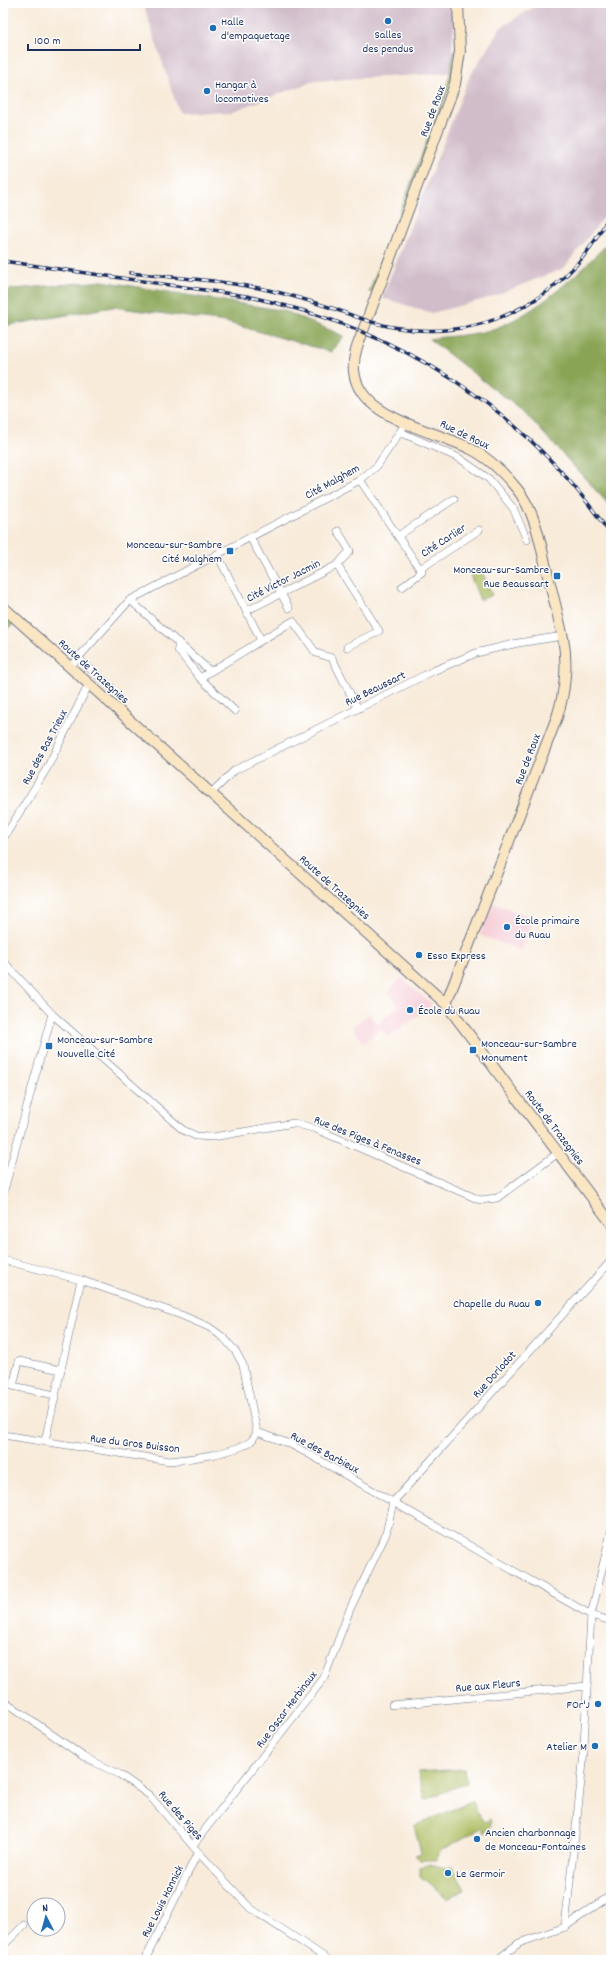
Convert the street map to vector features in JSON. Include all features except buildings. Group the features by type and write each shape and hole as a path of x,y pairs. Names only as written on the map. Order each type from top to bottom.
{"main road":[{"name":"Rue de Roux","path":"446,1004 558,714 562,698 565,667 563,636 536,525 519,492 496,467 479,453 459,443 406,423 382,412 368,401 357,384 354,370 354,360 372,306 452,97 460,58 458,3"},
{"name":"Route de Trazegnies","path":"3,607 446,1004 611,1223"}],"street":[{"name":"Cité Malghem","path":"70,667 130,600 360,480 377,466 406,423"},
{"name":"Rue de Roux","path":"400,432 459,458 489,479 514,508 527,540"},
{"name":"Cité Carlier","path":"360,480 422,572 402,587"},
{"path":"398,536 454,499"},
{"name":"Cité Carlier","path":"420,569 479,530"},
{"name":"Cité Victor Jacmin","path":"261,640 246,611 337,565 350,551 338,531"},
{"path":"250,537 289,608"},
{"path":"217,554 246,611"},
{"name":"Cité Victor Jacmin","path":"337,565 379,631 347,647"},
{"path":"130,600 210,671"},
{"path":"200,678 292,621 316,653 332,658 358,709"},
{"name":"Rue Beaussart","path":"211,793 235,770 433,671 476,654 518,643 563,636"},
{"path":"178,642 178,650 200,678 235,711"},
{"path":"78,658 110,686"},
{"name":"Rue des Bas Trieux","path":"3,839 47,768 89,684"},
{"name":"Rue des Piges à Fenasses","path":"3,961 52,1014 183,1130 196,1136 213,1137 294,1123 316,1129 480,1200 497,1198 558,1153"},
{"path":"3,1194 52,1014"},
{"path":"3,1260 81,1280 209,1326 224,1338 236,1352 243,1366 257,1432"},
{"name":"Rue Dorlodot","path":"393,1502 611,1261"},
{"path":"45,1441 81,1280"},
{"path":"55,1395 13,1386 19,1360 61,1370"},
{"name":"Rue des Barbieux","path":"257,1432 290,1444 307,1453 591,1615 602,1620 611,1621"},
{"name":"Rue du Gros Buisson","path":"3,1435 170,1461 190,1460 243,1446 252,1441 257,1432"},
{"name":"Rue Oscar Herbinaux","path":"193,1845 324,1678 350,1609 386,1534 393,1502"},
{"path":"565,1927 583,1763 591,1615 611,1532"},
{"name":"Rue aux Fleurs","path":"392,1705 587,1686"},
{"name":"Rue des Piges","path":"3,1700 84,1757 138,1786 149,1795 198,1852 250,1908 328,1960"},
{"name":"Rue Louis Hannick","path":"144,1960 198,1852"},
{"path":"497,1960 519,1943 565,1927 611,1895"},
{"path":"3,1946 24,1925"},
{"path":"3,1955 9,1960"}],"shaded area":[{"path":"143,3 452,3 454,25 450,73 314,81 233,111 179,113"},
{"path":"540,3 611,3 611,208 564,268 489,298 432,313 382,298 469,78 500,28"},
{"name":"École primaire du Ruau","path":"493,903 534,918 521,951 480,935"},
{"name":"École du Ruau","path":"401,978 432,1004 422,1013 388,1037 380,1029 364,1043 352,1027 369,1014 377,1024 399,1007 388,992"}],"green space":[{"path":"455,50 452,79 372,293 369,292 445,94 451,69 453,51"},
{"path":"611,240 611,507 525,413 429,339 478,333 510,322 542,303 571,279"},
{"path":"102,281 285,311 344,336 331,352 225,322 113,307 3,326 3,290"},
{"path":"482,571 492,595 480,600 470,575"},
{"path":"3,616 14,624 3,631"},
{"path":"464,1769 467,1783 424,1800 418,1772"},
{"path":"473,1801 478,1815 485,1822 490,1819 491,1825 489,1828 484,1833 481,1828 440,1851 437,1860 420,1860 415,1855 421,1853 414,1826"},
{"path":"429,1864 446,1868 452,1867 465,1889 448,1899 420,1876 420,1868"}],"railway":[{"path":"130,273 217,282 268,290 294,296 386,326 427,330 461,328 492,320 522,307 549,290 573,268 594,242 611,212"},
{"path":"3,261 246,296 301,310 354,329 405,352 452,379 497,411 538,448 576,489 611,535"}],"place":[{"name":"Salles des pendus","path":"388,21"},
{"name":"Halle d'empaquetage","path":"213,28"},
{"name":"Hangar à locomotives","path":"207,91"},
{"name":"Monceau-sur-Sambre Cité Malghem","path":"230,551"},
{"name":"Monceau-sur-Sambre Rue Beaussart","path":"557,576"},
{"name":"École primaire du Ruau","path":"507,927"},
{"name":"Esso Express","path":"419,955"},
{"name":"École du Ruau","path":"410,1010"},
{"name":"Monceau-sur-Sambre Nouvelle Cité","path":"49,1046"},
{"name":"Monceau-sur-Sambre Monument","path":"473,1050"},
{"name":"Chapelle du Ruau","path":"538,1303"},
{"name":"FOr'J","path":"598,1704"},
{"name":"Atelier M","path":"595,1746"},
{"name":"Ancien charbonnage de Monceau-Fontaines","path":"477,1839"},
{"name":"Le Germoir","path":"448,1873"}]}
